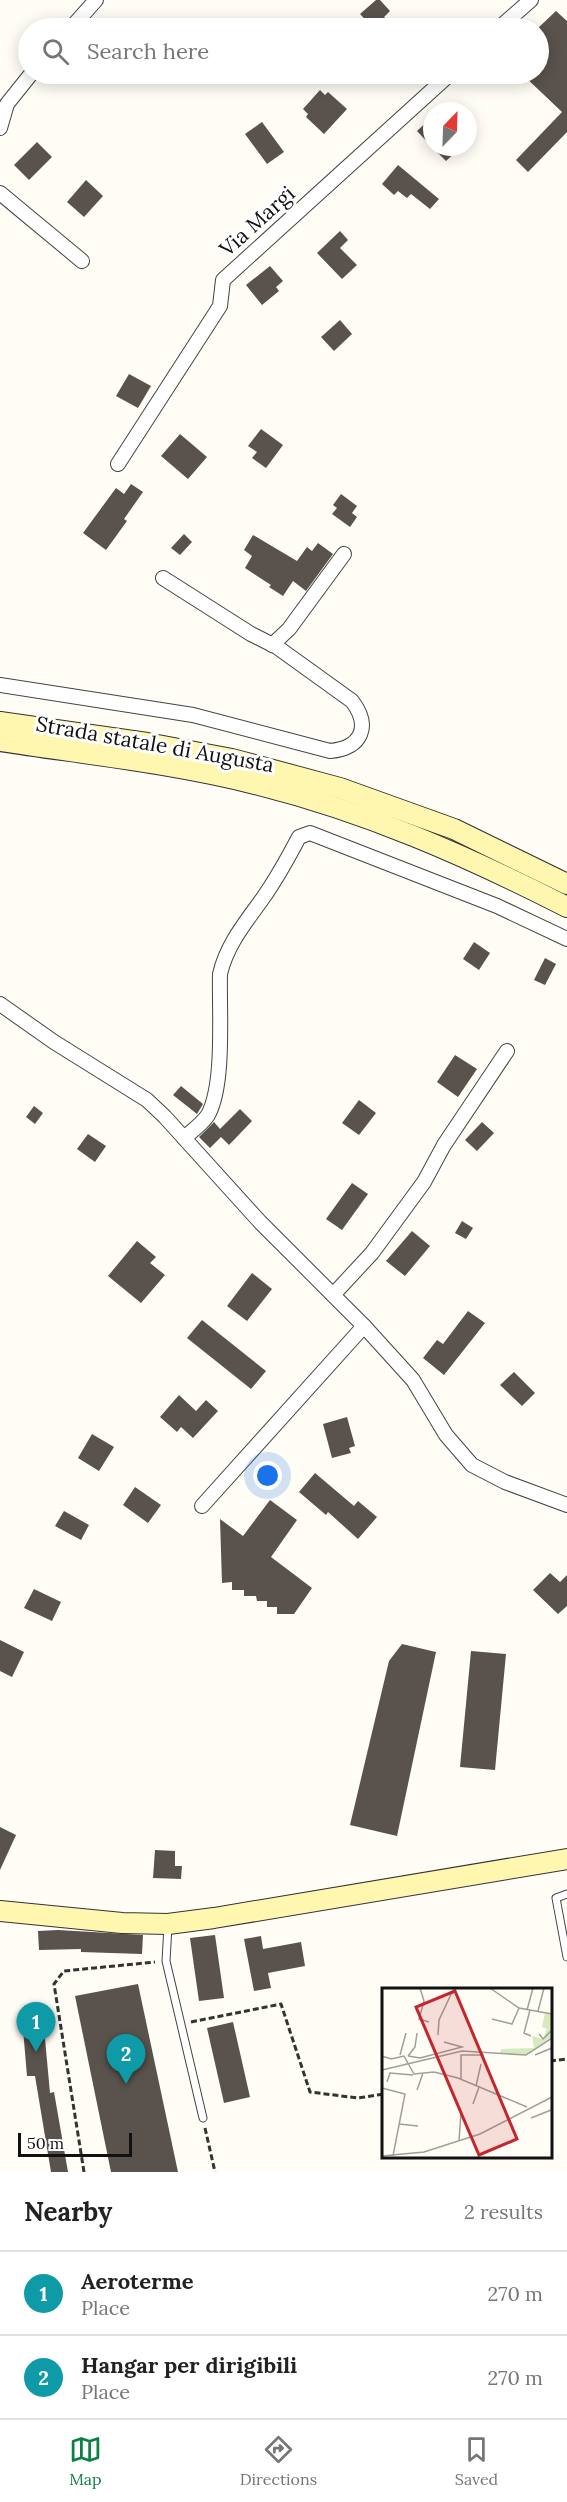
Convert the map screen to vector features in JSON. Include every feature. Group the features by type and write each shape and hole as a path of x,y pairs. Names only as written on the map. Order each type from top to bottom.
{"main road":[{"name":"Strada statale di Augusta","path":"0,722 147,743 232,759 340,788 454,829 567,884"},
{"name":"Strada statale di Augusta","path":"0,741 156,764 254,784 331,806 429,841 484,865 567,907"},
{"path":"0,1911 122,1923 168,1924 567,1859"}],"street":[{"path":"80,18 96,0"},
{"path":"510,18 531,0"},
{"path":"0,128 7,104 23,84"},
{"name":"Via Margi","path":"118,464 220,306 223,280 439,84"},
{"path":"0,193 82,261"},
{"path":"272,645 290,629 344,555"},
{"path":"0,685 193,715 330,751 349,746 358,738 363,726 361,712 352,701 272,645 163,578"},
{"path":"184,1138 206,1118 212,1107 218,1077 220,974 224,958 232,942 281,870 299,837 310,833 497,906 567,939"},
{"path":"0,1004 54,1042 147,1100 260,1222 364,1326 413,1380 446,1435 472,1465 506,1482 567,1505"},
{"path":"333,1295 372,1252 417,1191 444,1145 507,1051"},
{"path":"202,1506 364,1326"}],"lane":[{"path":"567,1894 556,1898 567,1957"},
{"path":"168,1924 166,1961 203,2118"}],"path":[{"path":"84,2172 54,1984 64,1971 166,1961"},
{"path":"181,2024 281,2004 310,2092 358,2098 382,2094"},
{"path":"552,2061 567,2059"},
{"path":"203,2118 215,2172"}],"building":[{"path":"376,0 380,0 390,11 385,18 364,18 360,14"},
{"path":"556,11 567,21 567,132 528,172 516,160 562,112 533,84 549,84 549,18"},
{"path":"320,90 325,95 328,92 347,109 324,134 306,117 308,114 303,109"},
{"path":"262,122 284,152 267,164 245,134"},
{"path":"423,125 423,137 417,131"},
{"path":"37,142 52,157 29,180 14,165"},
{"path":"441,156 451,156 446,161"},
{"path":"398,165 439,199 430,209 411,194 407,198 398,191 394,195 382,184"},
{"path":"86,180 103,196 84,217 67,202"},
{"path":"340,231 348,240 340,248 357,265 342,279 317,253"},
{"path":"270,266 283,281 276,287 279,291 262,305 246,285"},
{"path":"340,320 352,334 334,351 321,337"},
{"path":"129,374 151,386 138,408 116,396"},
{"path":"261,429 283,445 266,468 252,458 257,452 248,446"},
{"path":"180,434 207,457 188,479 161,456"},
{"path":"131,484 143,492 124,519 127,521 106,550 83,533 116,488 124,494"},
{"path":"341,494 357,506 352,513 357,517 350,527 332,514 337,508 333,505"},
{"path":"184,534 192,542 180,555 171,548"},
{"path":"253,535 297,561 307,547 312,551 318,543 333,554 306,591 293,581 283,596 245,568 252,556 244,550"},
{"path":"474,942 490,953 479,970 463,959"},
{"path":"545,958 556,964 545,985 534,980"},
{"path":"455,1055 477,1069 458,1097 437,1082"},
{"path":"181,1086 203,1104 197,1114 173,1095"},
{"path":"359,1100 376,1113 359,1135 342,1123"},
{"path":"34,1106 43,1113 35,1124 26,1117"},
{"path":"240,1109 252,1121 229,1145 221,1137 210,1148 199,1137 214,1122 220,1129"},
{"path":"482,1122 494,1133 477,1151 465,1140"},
{"path":"88,1134 106,1146 95,1162 77,1149"},
{"path":"352,1183 368,1194 342,1230 326,1219"},
{"path":"462,1221 473,1228 466,1239 455,1233"},
{"path":"412,1231 430,1246 405,1276 386,1261"},
{"path":"137,1241 156,1257 150,1263 165,1275 141,1303 108,1276"},
{"path":"252,1273 272,1289 247,1321 227,1306"},
{"path":"468,1311 485,1323 444,1375 423,1358 437,1340 443,1344"},
{"path":"202,1320 266,1371 251,1389 187,1338"},
{"path":"514,1372 535,1393 522,1406 500,1385"},
{"path":"179,1395 196,1411 206,1400 218,1411 193,1438 181,1427 177,1432 160,1417"},
{"path":"347,1417 355,1446 349,1448 351,1453 332,1458 323,1424"},
{"path":"92,1434 114,1447 99,1471 78,1458"},
{"path":"315,1473 354,1506 358,1501 377,1517 358,1539 328,1512 326,1515 299,1492"},
{"path":"135,1487 161,1505 148,1523 123,1505"},
{"path":"270,1500 297,1520 271,1557 312,1588 294,1614 277,1614 277,1607 267,1607 267,1601 257,1601 256,1596 244,1596 244,1590 232,1590 232,1582 222,1583 220,1519 243,1536"},
{"path":"64,1511 89,1525 81,1540 55,1526"},
{"path":"550,1573 560,1582 567,1575 567,1606 558,1614 533,1590"},
{"path":"34,1589 61,1602 52,1621 24,1608"},
{"path":"0,1640 24,1652 12,1677 0,1671"},
{"path":"402,1644 436,1652 397,1836 350,1825 389,1661"},
{"path":"471,1651 506,1654 495,1770 460,1767"},
{"path":"0,1827 16,1835 0,1870"},
{"path":"155,1850 175,1851 175,1866 182,1866 181,1879 153,1878"},
{"path":"38,1931 143,1935 142,1954 81,1952 81,1949 39,1950"},
{"path":"215,1935 224,1998 199,2001 190,1938"},
{"path":"261,1936 263,1949 301,1942 305,1966 268,1973 271,1988 254,1991 244,1939"},
{"path":"138,1984 178,2172 111,2172 75,1996"},
{"path":"233,2022 250,2097 224,2103 207,2028"},
{"path":"44,2028 50,2093 54,2092 68,2172 51,2172 35,2076 27,2076 23,2029"}],"place":[{"name":"Aeroterme","path":"36,2052"},
{"name":"Hangar per dirigibili","path":"126,2084"}]}
